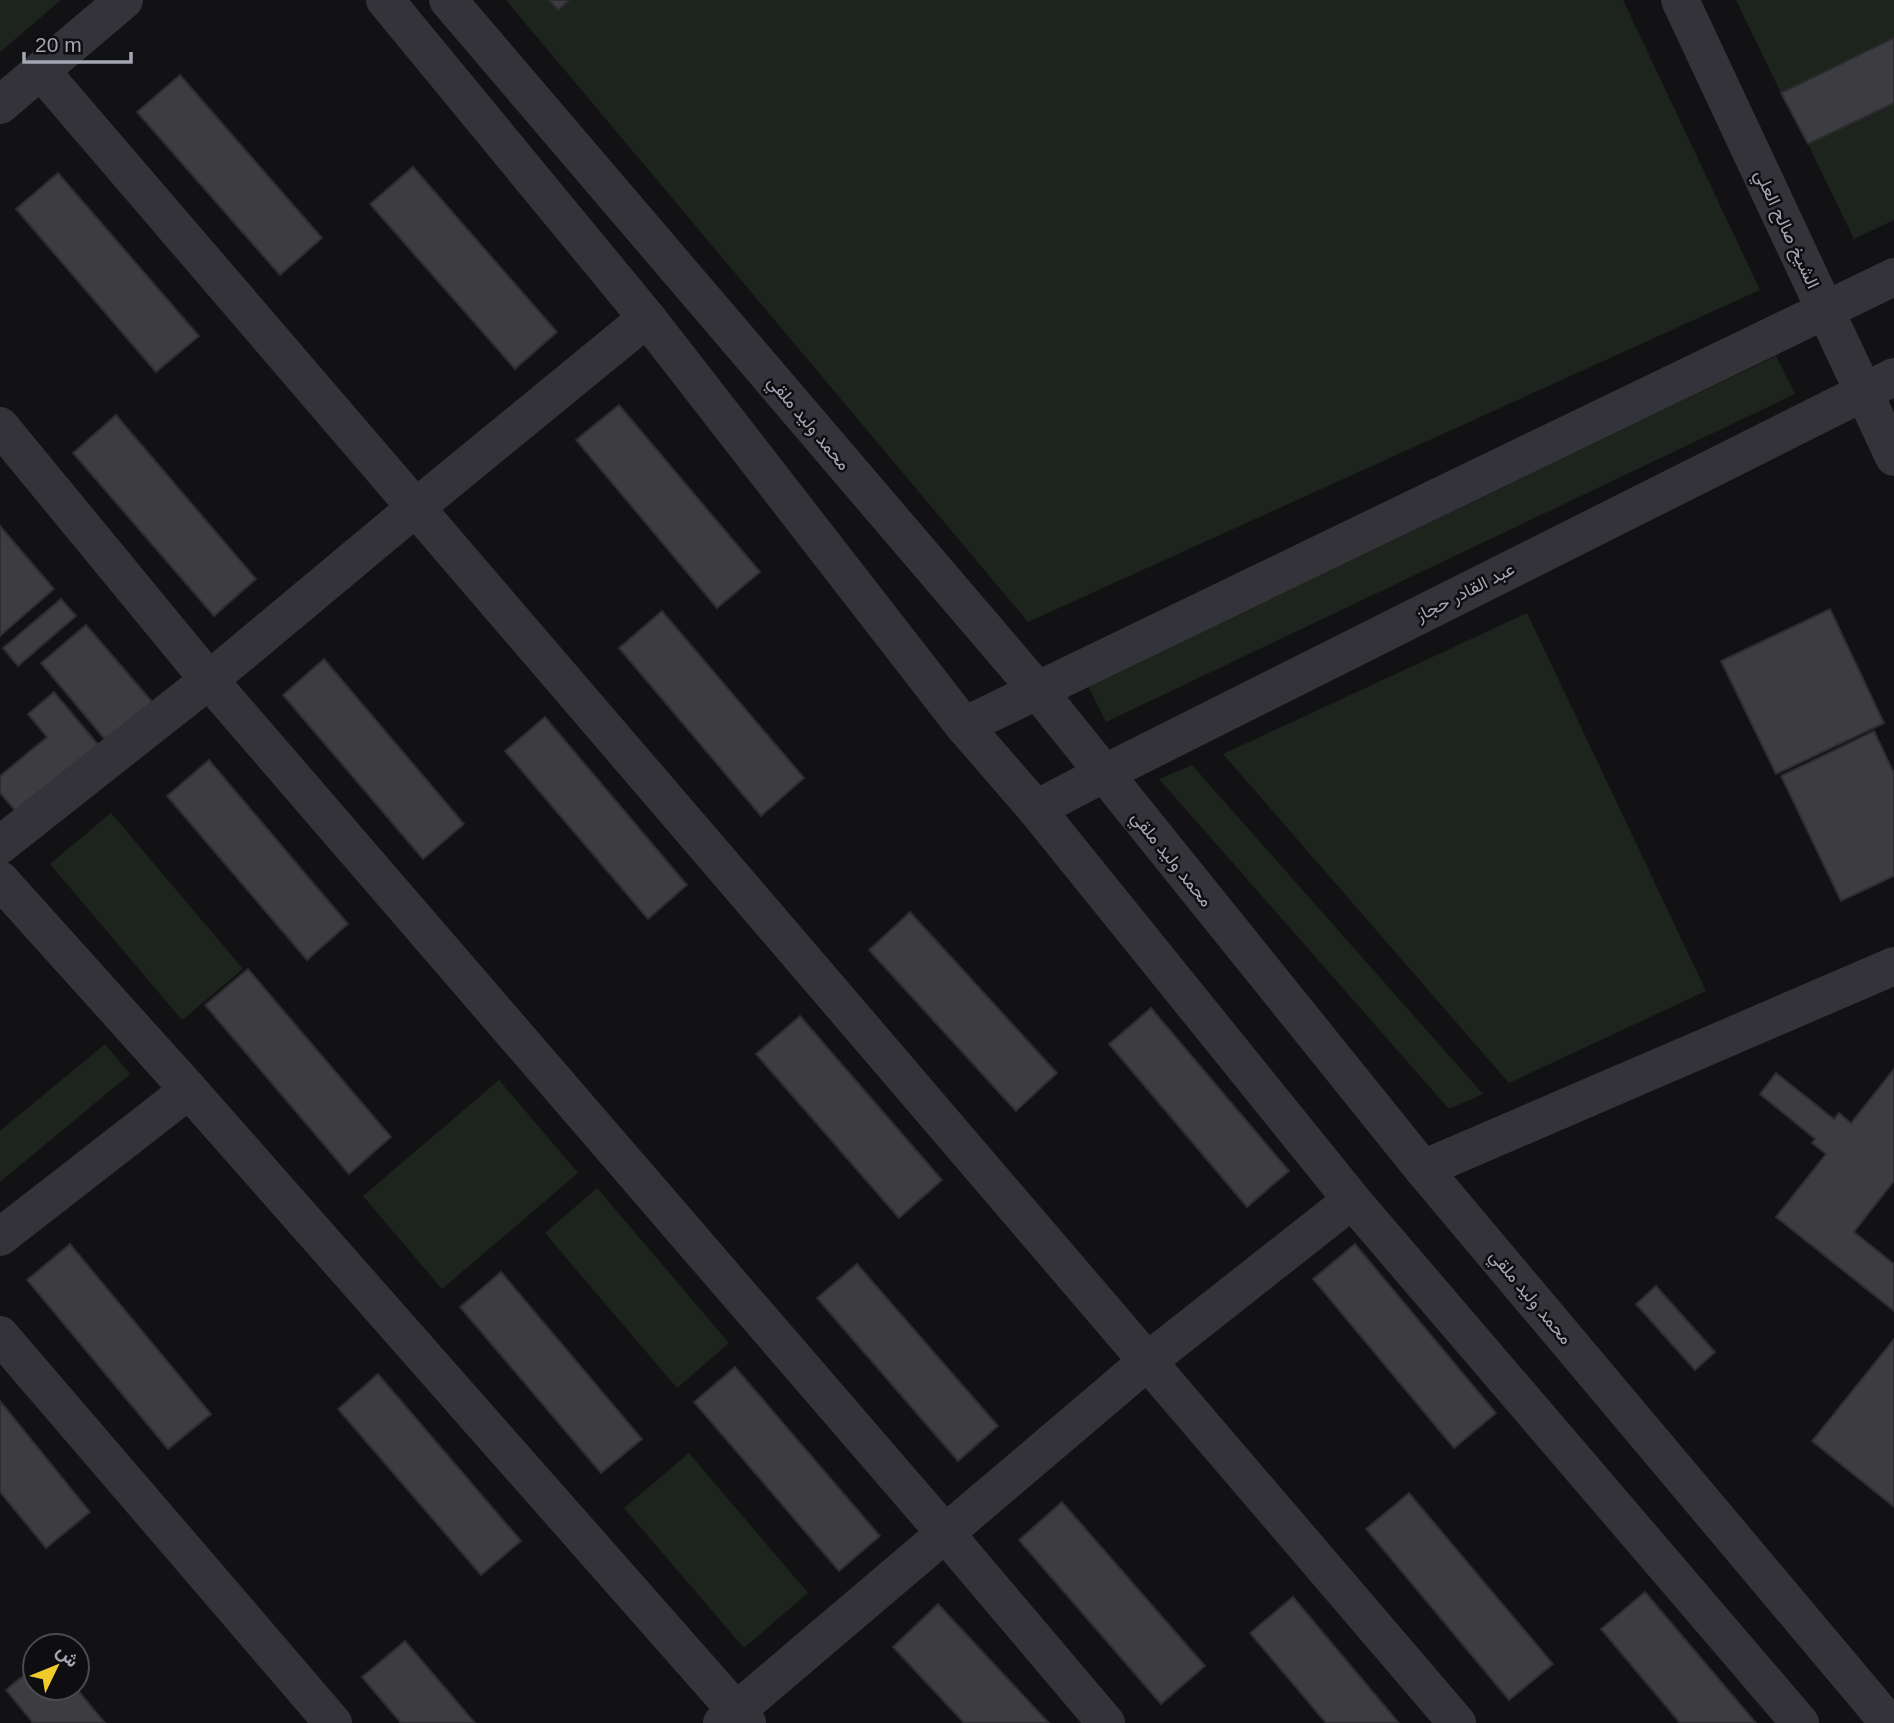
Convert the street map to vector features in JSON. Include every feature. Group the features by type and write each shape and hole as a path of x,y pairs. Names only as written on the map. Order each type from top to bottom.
{"street":[{"path":"0,105 124,0"},
{"path":"384,0 647,318 964,726 1036,809 1352,1200 1800,1723"},
{"name":"محمد وليد ملقي","path":"448,0 1038,691 1423,1170 1889,1723"},
{"name":"الشيخ صالح العلي","path":"1680,0 1825,310 1878,384 1894,457"},
{"path":"41,71 414,509 1149,1360 1457,1723"},
{"path":"964,726 1894,276"},
{"path":"0,845 209,680 647,318"},
{"name":"عبد القادر حجاز","path":"1036,809 1878,384"},
{"path":"0,426 209,680 1107,1723"},
{"path":"0,880 189,1090 735,1719 945,1533 1149,1360 1352,1200"},
{"path":"1423,1170 1894,966"},
{"path":"0,1237 189,1090"},
{"path":"0,1335 333,1723"}],"shaded area":[{"path":"0,0 61,0 0,52"},
{"path":"506,0 1623,0 1760,290 1028,622"},
{"path":"1736,0 1894,0 1894,38 1781,93"},
{"path":"1894,103 1894,220 1854,239 1808,144"},
{"path":"1776,356 1795,394 1106,722 1087,684"},
{"path":"1527,613 1706,991 1509,1083 1223,754"},
{"path":"1192,765 1483,1094 1449,1109 1159,779"},
{"path":"111,813 243,969 182,1020 50,864"},
{"path":"105,1044 130,1074 0,1182 0,1131"},
{"path":"499,1080 578,1173 442,1289 363,1196"},
{"path":"597,1188 729,1343 677,1388 545,1233"},
{"path":"689,1453 808,1593 744,1648 624,1508"}],"building":[{"path":"549,0 569,0 558,10"},
{"path":"1894,38 1894,103 1808,144 1781,93"},
{"path":"180,75 322,238 280,275 137,112"},
{"path":"413,167 557,332 515,369 370,204"},
{"path":"58,173 199,336 156,372 16,209"},
{"path":"619,405 760,572 717,608 576,440"},
{"path":"116,415 256,579 214,616 73,453"},
{"path":"0,526 54,589 0,636"},
{"path":"61,599 76,616 18,666 3,648"},
{"path":"1830,609 1884,723 1776,774 1721,661"},
{"path":"662,611 804,778 761,816 619,648"},
{"path":"86,625 154,704 108,743 41,663"},
{"path":"324,659 464,824 423,859 283,695"},
{"path":"54,692 100,747 19,815 0,793 0,776 47,737 28,714"},
{"path":"545,717 687,885 648,919 505,751"},
{"path":"1874,731 1894,773 1894,876 1841,901 1781,776"},
{"path":"209,760 348,924 307,960 167,796"},
{"path":"910,912 1057,1073 1016,1111 869,950"},
{"path":"248,969 391,1137 349,1174 205,1005"},
{"path":"1151,1008 1289,1171 1247,1207 1109,1044"},
{"path":"800,1016 942,1180 899,1218 756,1054"},
{"path":"1894,1069 1894,1181 1854,1232 1894,1264 1894,1311 1776,1217 1826,1154 1812,1143 1815,1139 1760,1094 1776,1073 1834,1119 1839,1113 1851,1123"},
{"path":"70,1244 211,1414 168,1449 27,1280"},
{"path":"1355,1244 1496,1413 1454,1448 1313,1279"},
{"path":"857,1264 998,1426 958,1461 817,1298"},
{"path":"501,1272 642,1439 601,1473 460,1307"},
{"path":"1656,1286 1715,1352 1695,1370 1636,1304"},
{"path":"1894,1339 1894,1507 1812,1441"},
{"path":"735,1367 880,1536 839,1571 694,1402"},
{"path":"378,1374 521,1541 481,1575 338,1409"},
{"path":"0,1401 90,1512 46,1548 0,1492"},
{"path":"1409,1493 1553,1664 1509,1700 1366,1529"},
{"path":"1062,1502 1205,1666 1161,1704 1019,1540"},
{"path":"1645,1592 1756,1723 1680,1723 1601,1629"},
{"path":"1293,1597 1399,1723 1326,1723 1250,1633"},
{"path":"938,1604 1049,1723 964,1723 893,1647"},
{"path":"405,1641 475,1723 401,1723 362,1677"},
{"path":"21,1678 21,1702 88,1702 105,1723 33,1723 6,1690"}]}
